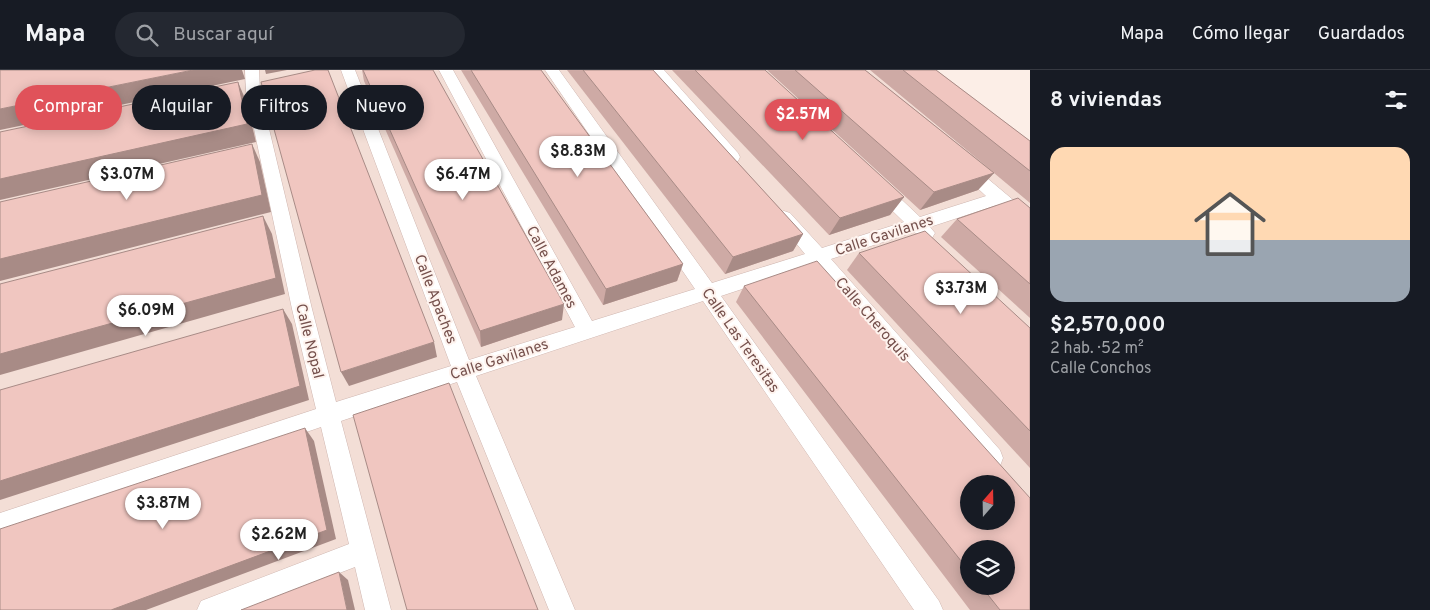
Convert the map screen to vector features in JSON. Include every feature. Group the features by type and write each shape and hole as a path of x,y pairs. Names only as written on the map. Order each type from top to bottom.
{"street":[{"name":"Calle Nopal","path":"252,70 261,85"},
{"name":"Calle Adames","path":"446,70 587,331"},
{"name":"Calle Las Teresitas","path":"552,70 930,610"},
{"path":"656,70 741,167"},
{"name":"Calle Apaches","path":"345,72 463,371 562,610"},
{"path":"234,95 241,94"},
{"name":"Calle Nopal","path":"260,130 259,154 292,312 328,415 378,610"},
{"path":"954,160 1030,224"},
{"path":"868,178 939,245"},
{"name":"Calle Gavilanes","path":"0,525 328,415 999,198"},
{"name":"Calle Cheroquis","path":"773,204 1004,471"},
{"path":"210,610 363,551"}],"shaded area":[{"path":"0,70 922,70 1030,154 1030,610 0,610"}],"building":[{"path":"0,70 193,70 119,85 15,85 15,106 0,109"},
{"path":"315,70 328,70 337,93 337,130 351,130 434,342 341,372 274,130 327,130 327,85 262,85 261,82"},
{"path":"363,70 433,70 564,304 480,331 390,130 424,130 424,85 370,85"},
{"path":"471,70 541,70 683,264 606,289"},
{"path":"583,70 653,70 803,234 733,257"},
{"path":"695,70 765,70 904,197 840,218"},
{"path":"795,70 865,70 994,173 934,192"},
{"path":"903,70 936,70 1030,141 1030,171"},
{"path":"238,82 241,96 241,125 231,128 231,85 224,85"},
{"path":"132,104 132,130 220,130 0,179 0,132 15,129 122,130 122,106"},
{"path":"252,144 262,195 0,259 0,202"},
{"path":"1018,198 1030,208 1030,284 957,219"},
{"path":"263,216 276,278 0,354 0,284"},
{"path":"925,231 1030,328 1030,431 859,253"},
{"path":"817,261 1009,475 960,475 960,530 1015,530 1015,481 1030,498 1030,610 1000,610 988,595 1015,595 1015,540 960,540 960,560 744,286"},
{"path":"283,309 300,386 0,481 0,390"},
{"path":"449,383 538,610 407,610 353,415"},
{"path":"305,428 327,530 111,610 0,610 0,529"},
{"path":"339,572 347,610 241,610"}]}
